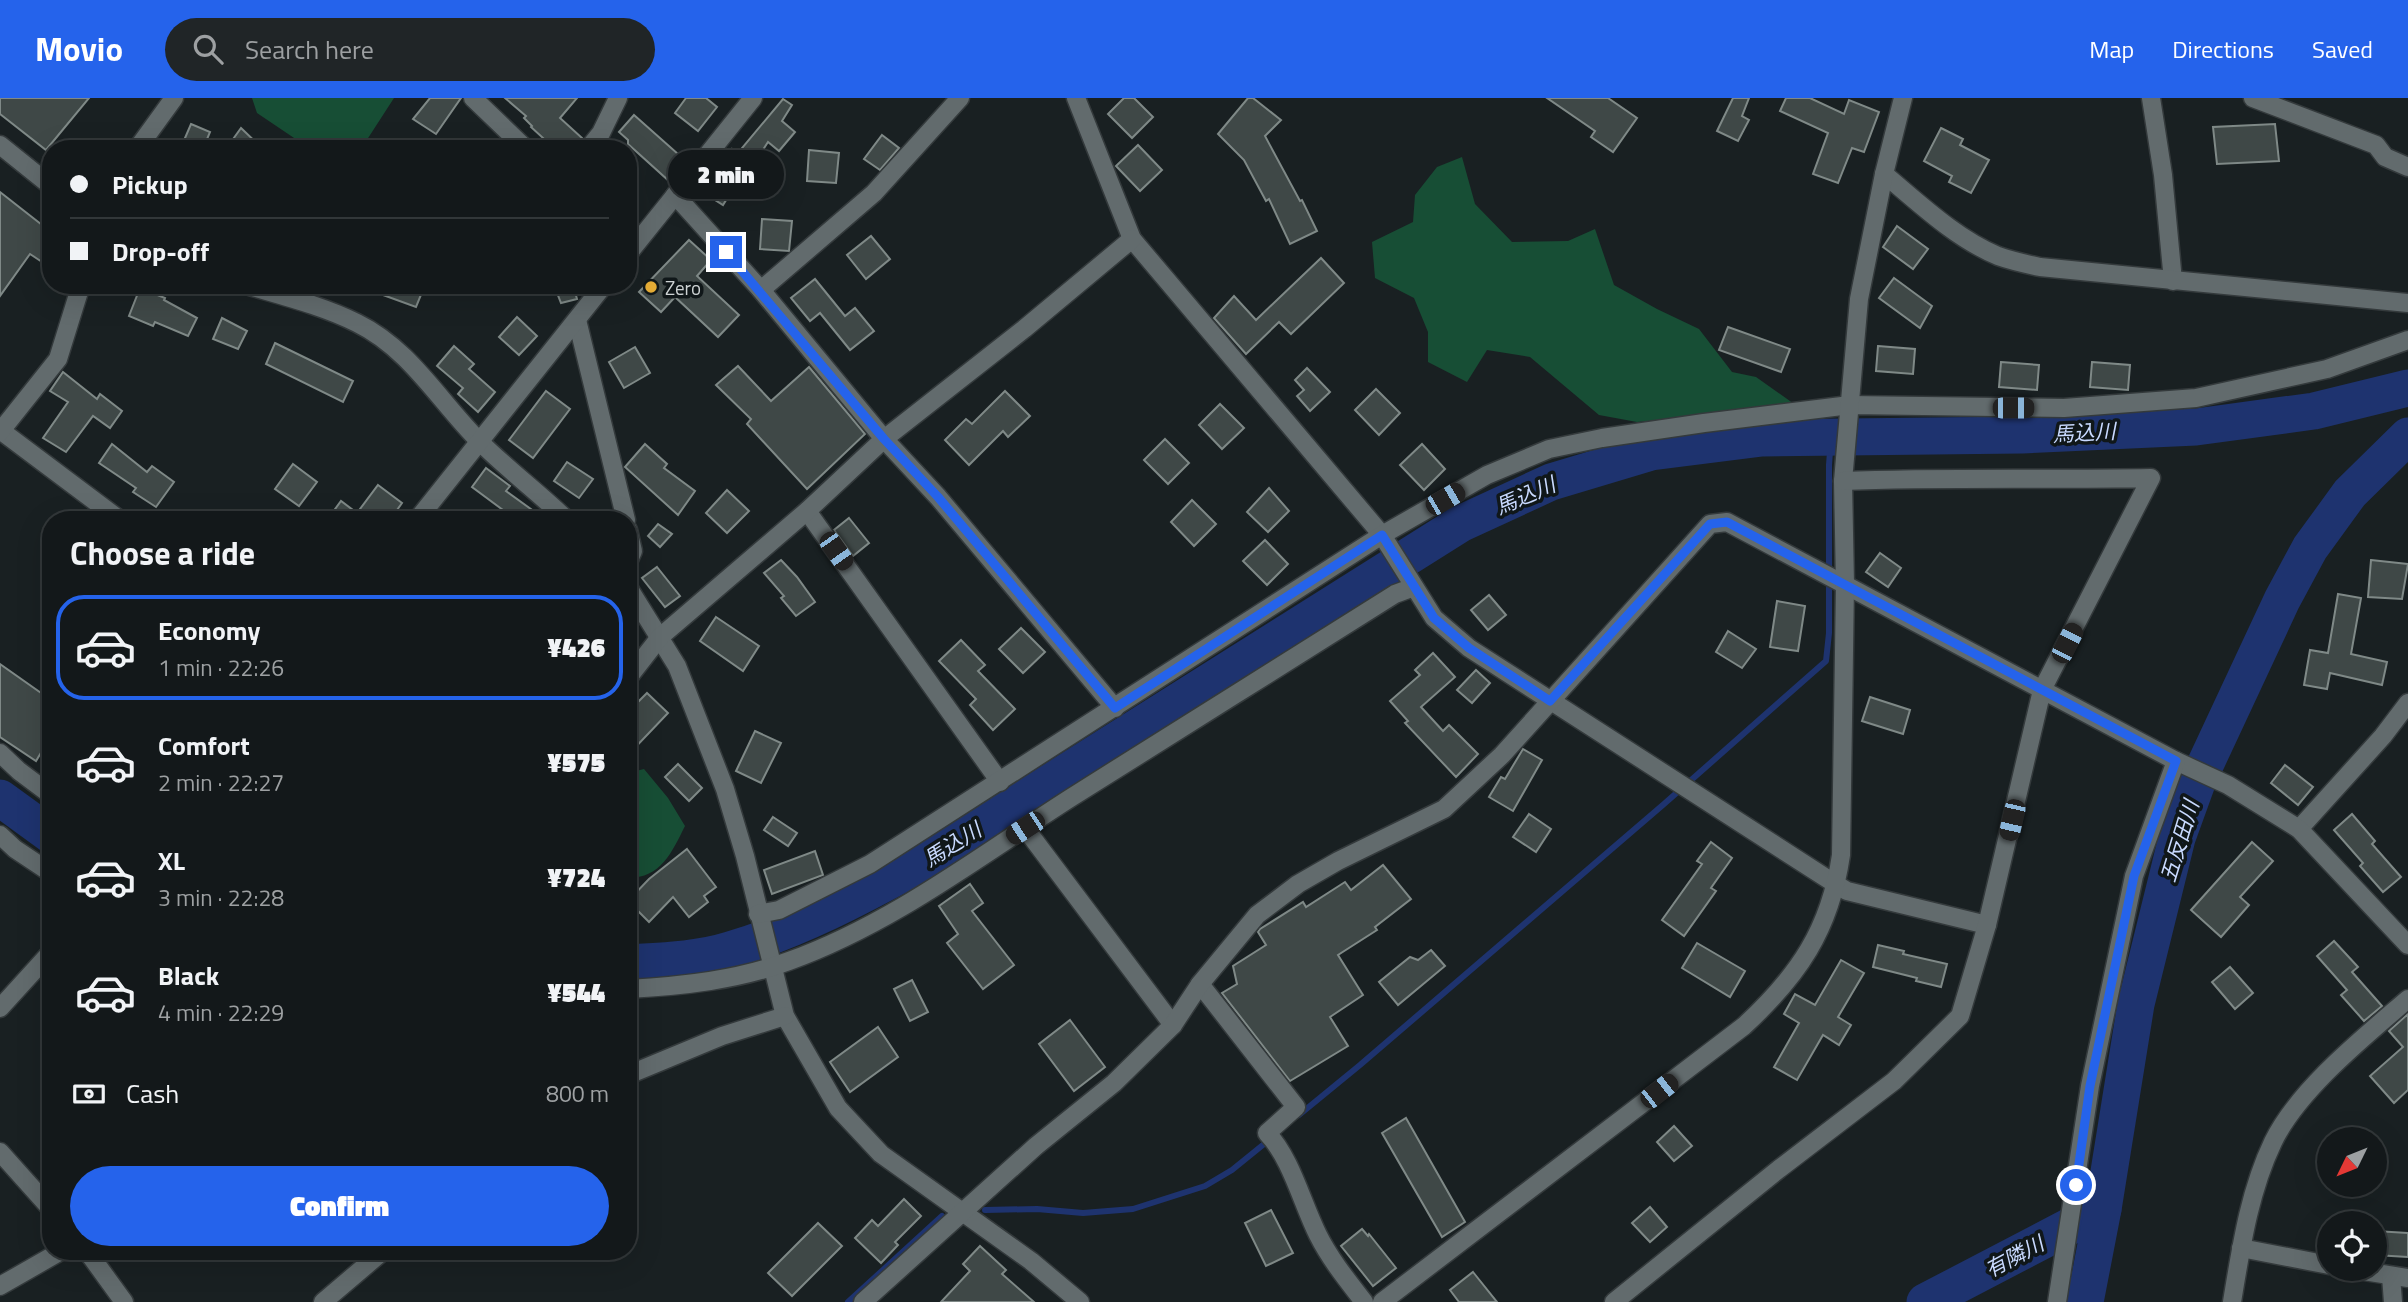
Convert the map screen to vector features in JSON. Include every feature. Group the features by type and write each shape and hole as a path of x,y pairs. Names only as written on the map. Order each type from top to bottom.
{"street":[{"path":"144,140 174,98"},
{"path":"596,140 618,98"},
{"path":"637,243 753,98"},
{"path":"761,290 874,193 960,98"},
{"path":"1076,98 1132,239 1382,535 1434,618 1469,648 1837,886 1847,891 1987,925"},
{"path":"1382,1302 1744,1026 1776,997 1804,959 1823,925 1837,886 1841,855 1843,481 1859,299 1884,174 1903,98"},
{"path":"2151,98 2163,175 2172,281"},
{"path":"2253,98 2376,145 2385,157 2408,167"},
{"path":"482,101 518,140"},
{"path":"0,145 42,179"},
{"path":"1884,174 1947,226 1996,255 2040,267 2408,303"},
{"path":"675,195 761,290 884,439 938,497 1115,708"},
{"path":"637,666 660,637 807,511 884,439 1024,329 1132,239"},
{"path":"78,294 58,359 0,431 108,511"},
{"path":"275,294 358,323 382,339 413,364 479,441 557,511"},
{"path":"424,511 597,294"},
{"path":"578,320 624,511"},
{"path":"758,914 779,910 870,864 1382,535 1487,475 1549,449 1704,423 1850,410 2064,408 2196,398 2327,369 2408,340"},
{"path":"1614,1302 1779,1169 1894,1081 1960,1016 1987,925 2042,690 2151,478 1931,478 1843,481"},
{"path":"807,511 1000,782"},
{"path":"863,1302 1036,1146 1114,1083 1173,1025 1200,984 1257,915 1298,884 1328,866 1444,809 1502,755 1710,524 1727,522 2176,761 2228,785 2300,829 2408,945"},
{"path":"637,988 734,977 770,963 820,949 872,925 1412,584"},
{"path":"637,601 677,666 725,789 745,856 785,1016 838,1108 881,1154 1031,1261 1080,1302"},
{"path":"2300,829 2383,736 2408,703"},
{"path":"0,753 42,788"},
{"path":"2057,1302 2090,1086 2134,876 2176,761"},
{"path":"1025,828 1173,1025"},
{"path":"0,835 42,867"},
{"path":"0,1008 42,962"},
{"path":"1200,984 1296,1107 1273,1139 1318,1236 1339,1270 1364,1302"},
{"path":"2232,1302 2255,1185 2274,1140 2316,1084 2408,999"},
{"path":"637,1071 722,1036 785,1016"},
{"path":"0,1152 42,1199"},
{"path":"2241,1248 2317,1263"},
{"path":"0,1286 45,1260"},
{"path":"94,1260 124,1302"},
{"path":"323,1302 372,1260"},
{"path":"2393,1302 2399,1277"}],"green space":[{"path":"252,98 394,98 367,140 297,140 257,113"},
{"path":"1462,157 1475,204 1512,242 1568,241 1595,229 1614,285 1699,329 1732,372 1756,377 1804,411 1763,411 1637,422 1599,415 1530,357 1487,350 1467,382 1428,362 1428,332 1414,298 1375,278 1372,242 1413,222 1415,195 1437,167"},
{"path":"644,769 668,798 685,826 664,862 649,874 637,877 638,823 637,771"}],"building":[{"path":"0,98 89,98 54,140 42,140 42,147 0,114"},
{"path":"430,98 461,98 436,134 413,119"},
{"path":"505,98 577,98 560,118 582,138 545,140 531,127 524,118 526,116"},
{"path":"686,98 706,98 717,107 698,131 675,113"},
{"path":"1124,98 1134,98 1153,117 1132,138 1108,114"},
{"path":"1248,98 1253,98 1281,120 1265,136 1317,231 1290,244 1269,199 1266,201 1244,160 1218,134"},
{"path":"1547,98 1608,98 1637,118 1613,152 1591,137 1595,131"},
{"path":"1733,98 1749,98 1742,116 1749,120 1738,141 1717,131"},
{"path":"1786,98 1810,98 1844,114 1849,100 1879,112 1864,152 1852,148 1838,183 1813,174 1828,133 1780,111"},
{"path":"783,99 792,105 782,121 795,132 779,151 768,142 743,181 739,179 723,205 701,191 712,173 716,175 732,149 738,153"},
{"path":"634,115 687,162 669,181 637,152 637,140 628,140 619,132"},
{"path":"191,124 210,132 207,140 184,140"},
{"path":"2275,124 2279,161 2217,164 2213,127"},
{"path":"241,128 254,140 232,140"},
{"path":"1941,128 1963,139 1960,145 1989,160 1971,193 1949,182 1952,176 1924,161"},
{"path":"882,135 899,148 880,170 864,159"},
{"path":"1138,145 1162,170 1140,191 1116,166"},
{"path":"809,150 839,153 836,183 807,181"},
{"path":"0,192 42,225 42,262 30,254 0,296"},
{"path":"762,219 792,221 789,251 760,249"},
{"path":"1897,226 1928,249 1913,269 1883,247"},
{"path":"871,236 890,259 866,279 847,255"},
{"path":"689,240 711,260 697,276 739,315 718,337 675,297 661,312 639,292"},
{"path":"1321,258 1344,283 1291,334 1279,322 1246,354 1214,318 1234,296 1256,320"},
{"path":"1894,278 1932,306 1920,328 1879,298"},
{"path":"815,279 845,316 855,308 874,331 850,350 820,313 810,321 791,298"},
{"path":"138,294 155,294 197,318 188,336 155,322 153,326 129,316"},
{"path":"380,294 421,294 416,307"},
{"path":"558,294 576,294 577,299 561,303"},
{"path":"517,317 537,336 519,355 499,337"},
{"path":"222,318 247,331 238,349 213,339"},
{"path":"1728,327 1790,349 1781,372 1719,350"},
{"path":"275,343 353,381 343,402 266,364"},
{"path":"454,346 474,364 469,369 495,392 478,412 458,394 463,388 437,366"},
{"path":"1878,346 1915,349 1913,374 1876,371"},
{"path":"635,347 650,373 624,388 609,362"},
{"path":"2001,362 2039,365 2037,390 1999,387"},
{"path":"2092,362 2130,365 2128,390 2090,387"},
{"path":"738,366 771,401 809,367 865,434 807,489 747,424 751,419 716,385"},
{"path":"1307,368 1330,392 1310,411 1297,396 1304,390 1295,380"},
{"path":"63,372 97,399 100,394 122,411 110,428 93,416 66,452 43,438 68,402 50,391"},
{"path":"1376,389 1400,413 1379,435 1355,410"},
{"path":"546,391 570,409 533,458 509,440"},
{"path":"1005,391 1030,416 1008,437 1003,431 969,465 945,440 966,419 972,424"},
{"path":"1220,404 1244,428 1222,449 1199,425"},
{"path":"1165,439 1189,463 1168,484 1144,460"},
{"path":"112,444 147,472 152,466 174,482 156,507 133,492 136,488 99,463"},
{"path":"645,444 667,464 664,468 695,491 678,515 625,467"},
{"path":"1422,444 1445,469 1424,490 1400,465"},
{"path":"567,462 593,479 579,498 554,481"},
{"path":"293,464 317,482 299,506 275,489"},
{"path":"486,468 510,486 506,491 534,511 504,511 472,487"},
{"path":"378,485 402,503 396,511 358,511"},
{"path":"1269,488 1289,511 1268,532 1247,512"},
{"path":"727,490 749,511 727,533 706,513"},
{"path":"1192,500 1216,524 1194,546 1171,522"},
{"path":"341,501 354,511 334,511"},
{"path":"849,518 869,543 853,556 834,530"},
{"path":"658,524 672,534 660,547 648,536"},
{"path":"1265,540 1288,564 1267,585 1243,561"},
{"path":"1880,553 1901,568 1888,587 1866,572"},
{"path":"781,560 815,602 796,616 781,598 784,596 764,573"},
{"path":"2371,560 2408,564 2402,599 2368,597"},
{"path":"657,567 680,596 665,607 642,578"},
{"path":"2338,594 2361,598 2351,654 2387,662 2382,685 2330,673 2327,689 2304,685 2310,650 2328,653"},
{"path":"1489,595 1506,615 1488,630 1471,610"},
{"path":"1777,601 1805,606 1798,651 1770,647"},
{"path":"716,617 759,646 743,671 700,641"},
{"path":"1021,628 1045,652 1023,673 999,649"},
{"path":"1728,631 1756,649 1742,668 1716,652"},
{"path":"961,640 985,665 978,671 1015,709 993,730 970,705 976,699 939,661"},
{"path":"1433,653 1455,677 1421,707 1443,731 1449,725 1478,754 1456,777 1405,723 1408,721 1390,701 1420,675 1415,670"},
{"path":"0,664 42,694 42,751 36,761 0,737"},
{"path":"1476,670 1490,683 1472,703 1457,690"},
{"path":"647,693 668,713 637,746 637,703"},
{"path":"1870,697 1910,710 1903,734 1862,721"},
{"path":"755,731 781,743 761,783 736,771"},
{"path":"1523,749 1542,760 1513,811 1489,797 1501,777 1505,779"},
{"path":"678,764 702,788 689,801 665,777"},
{"path":"2285,765 2313,787 2298,805 2271,783"},
{"path":"1529,814 1551,829 1536,852 1513,837"},
{"path":"2352,814 2375,841 2372,844 2401,877 2383,892 2360,866 2363,863 2334,830"},
{"path":"773,817 797,833 788,846 764,830"},
{"path":"1711,842 1732,858 1711,888 1716,891 1684,936 1662,920 1702,864 1697,861"},
{"path":"2252,842 2273,861 2240,897 2249,905 2221,937 2191,910"},
{"path":"687,849 716,887 704,896 708,902 689,917 673,897 649,922 637,910 637,892"},
{"path":"815,851 823,875 772,894 764,870"},
{"path":"1383,865 1411,899 1375,927 1377,930 1338,955 1363,995 1330,1017 1348,1046 1290,1081 1222,993 1237,984 1233,966 1266,945 1258,932 1260,929 1303,902 1306,907 1345,882 1351,890"},
{"path":"970,884 983,903 972,911 1014,965 983,989 947,943 958,934 939,906"},
{"path":"2334,941 2358,967 2352,972 2382,1006 2364,1021 2341,995 2347,990 2317,956"},
{"path":"1697,943 1745,971 1730,997 1682,968"},
{"path":"1878,945 1947,964 1941,987 1873,967"},
{"path":"1431,950 1445,966 1398,1005 1379,982 1410,957 1418,960"},
{"path":"1841,960 1864,973 1838,1017 1851,1025 1839,1045 1823,1035 1797,1080 1774,1067 1799,1023 1784,1014 1795,994 1815,1005"},
{"path":"2230,967 2253,993 2235,1009 2212,982"},
{"path":"912,980 928,1012 910,1021 894,989"},
{"path":"2408,1014 2408,1090 2394,1103 2370,1076 2403,1047 2389,1031"},
{"path":"1070,1020 1105,1067 1074,1091 1039,1044"},
{"path":"878,1027 898,1057 850,1092 830,1062"},
{"path":"1406,1118 1465,1222 1442,1237 1382,1133"},
{"path":"1674,1126 1692,1146 1674,1161 1657,1142"},
{"path":"904,1199 921,1216 895,1242 898,1245 881,1263 855,1238 872,1220 878,1226"},
{"path":"1650,1207 1667,1227 1650,1242 1632,1223"},
{"path":"1271,1210 1293,1253 1266,1266 1245,1223"},
{"path":"818,1223 842,1246 792,1296 768,1273"},
{"path":"1362,1229 1396,1268 1373,1286 1341,1246"},
{"path":"2387,1232 2408,1233 2408,1257 2387,1256"},
{"path":"980,1246 1006,1270 1002,1274 1034,1302 941,1302 970,1271 963,1264"},
{"path":"1473,1272 1497,1302 1459,1302 1450,1290"}],"waterway":[{"name":"馬込川","path":"637,963 692,958 730,950 804,923 875,888 922,863 1460,524 1551,482 1651,452 1762,438 2022,435 2196,427 2314,411 2408,388"},
{"name":"五反田川","path":"2085,1302 2136,1004 2177,838 2198,780 2282,600 2310,548 2350,493 2408,436"},
{"path":"1299,1115 1664,804 1826,661 1829,633 1831,438"},
{"name":"馬込川","path":"0,798 42,828"},
{"path":"985,1210 1037,1209 1083,1213 1133,1209 1205,1186 1232,1170 1269,1140"},
{"name":"有隣川","path":"1925,1302 2103,1209"},
{"path":"848,1302 942,1216"}],"place":[{"name":"Zero","path":"651,287"}],"route":[{"path":"726,252 761,290 884,439 938,497 1115,708 1382,535 1434,618 1469,648 1550,701 1710,524 1727,522 2176,761 2134,876 2090,1086 2076,1185"}]}
